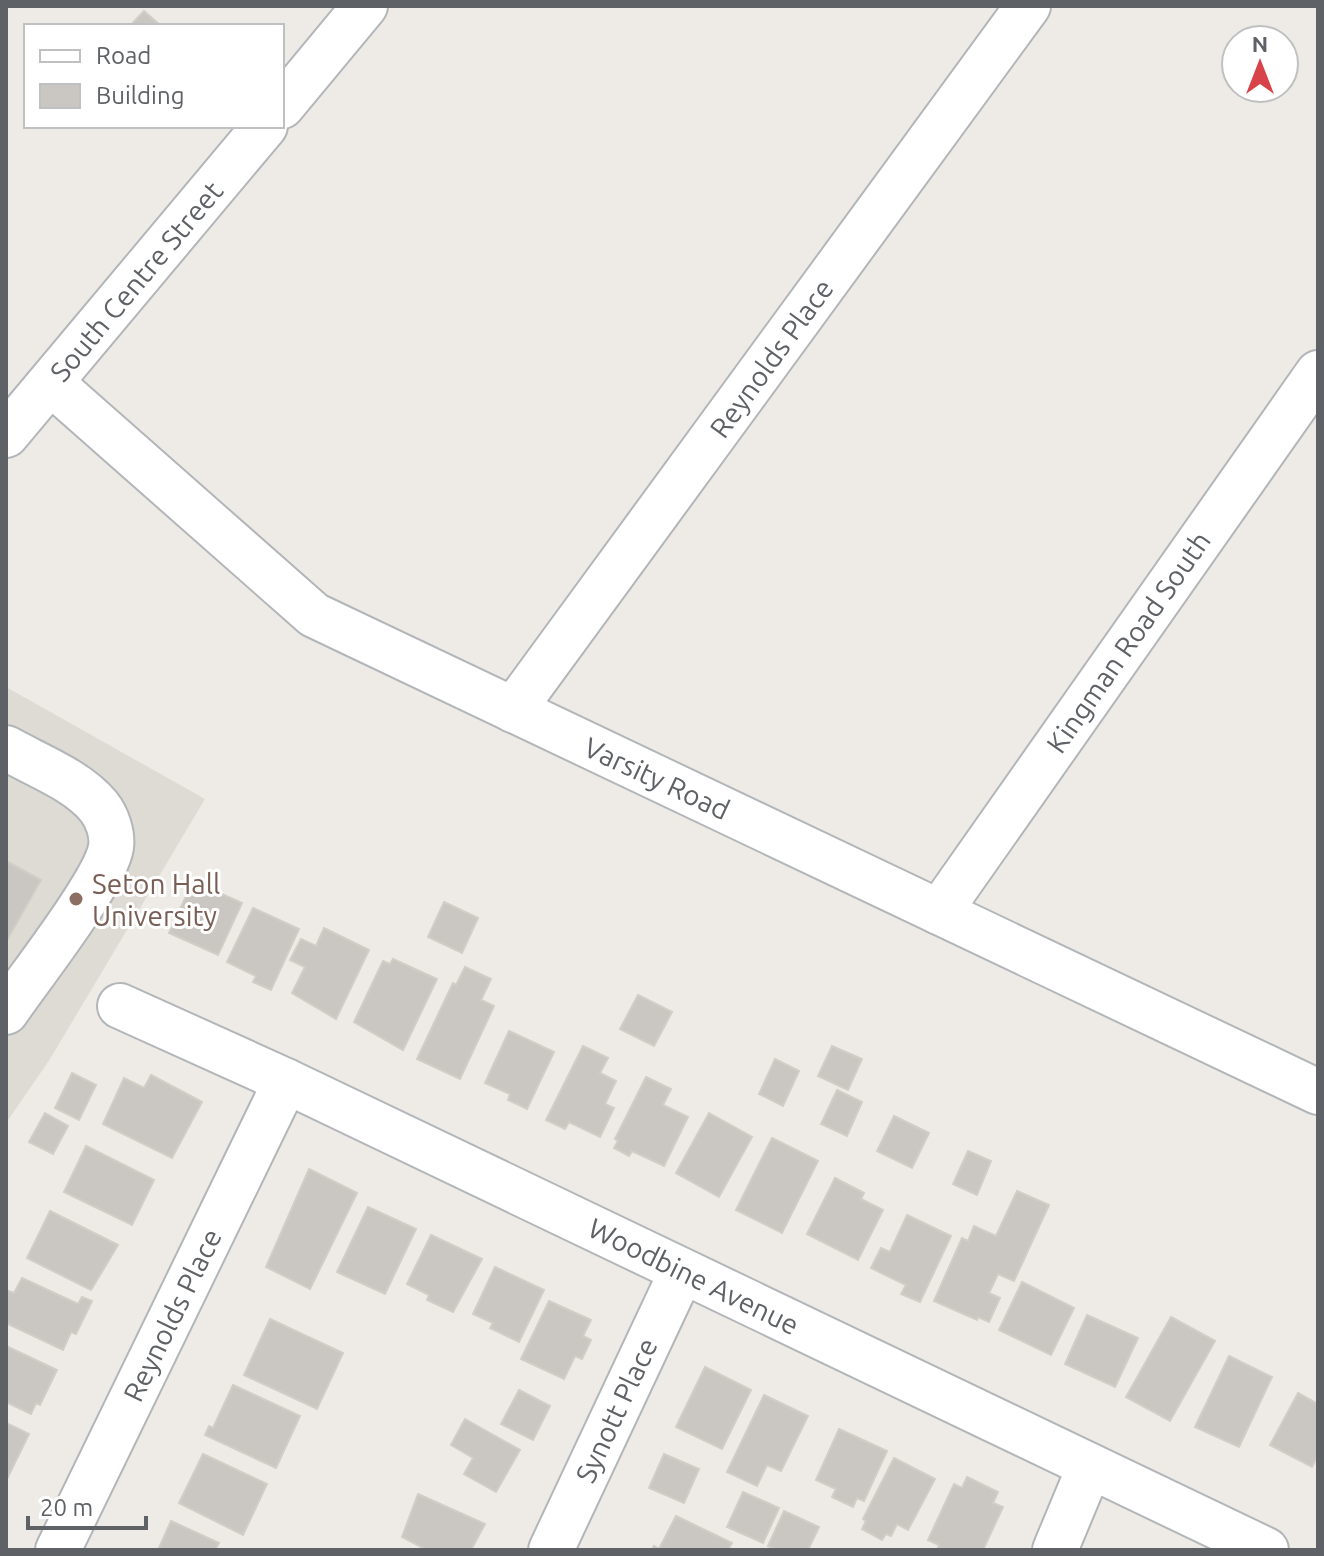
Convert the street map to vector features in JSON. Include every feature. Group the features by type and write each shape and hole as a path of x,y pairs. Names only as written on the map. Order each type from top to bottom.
{"street":[{"path":"284,104 365,6"},
{"name":"Reynolds Place","path":"513,710 1028,6"},
{"name":"South Centre Street","path":"6,435 263,128"},
{"name":"Kingman Road South","path":"939,912 1318,373"},
{"name":"Varsity Road","path":"51,383 314,615 1318,1092"},
{"path":"6,748 78,788 100,807 110,827 111,847 100,875 6,1012"},
{"name":"Woodbine Avenue","path":"120,1006 286,1081 1266,1550"},
{"name":"Reynolds Place","path":"58,1550 286,1081"},
{"name":"Synott Place","path":"551,1550 682,1271"},
{"path":"1055,1550 1090,1466"}],"shaded area":[{"name":"Seton Hall University","path":"6,687 205,799 50,1059 6,1123"}],"building":[{"path":"144,11 159,24 132,24"},
{"path":"6,861 41,880 6,942"},
{"path":"193,881 242,903 218,955 169,933"},
{"path":"444,902 478,918 462,953 428,937"},
{"path":"253,908 299,929 271,990 253,982 256,976 227,962"},
{"path":"324,928 369,950 336,1019 292,993 305,967 290,960 301,939 316,946"},
{"path":"393,959 437,979 403,1050 354,1022 383,961 390,964"},
{"path":"465,967 491,979 481,1000 494,1006 460,1079 417,1059 453,983 456,985"},
{"path":"638,995 672,1012 654,1046 620,1029"},
{"path":"509,1031 554,1052 527,1109 508,1100 510,1094 485,1083"},
{"path":"583,1046 608,1058 600,1073 616,1081 605,1104 614,1108 600,1137 569,1122 565,1129 546,1120"},
{"path":"832,1046 862,1059 848,1090 818,1076"},
{"path":"775,1059 799,1071 783,1106 759,1094"},
{"path":"72,1073 96,1085 79,1120 55,1108"},
{"path":"151,1075 202,1102 172,1158 103,1124 124,1078 144,1088"},
{"path":"646,1077 671,1089 663,1105 688,1117 664,1166 632,1151 629,1156 614,1148 618,1141 615,1139"},
{"path":"837,1090 862,1102 847,1136 821,1124"},
{"path":"45,1113 68,1126 53,1154 29,1142"},
{"path":"709,1113 752,1137 719,1197 676,1173"},
{"path":"894,1116 929,1133 912,1168 877,1151"},
{"path":"772,1138 818,1161 782,1233 736,1210"},
{"path":"86,1146 154,1180 132,1225 64,1192"},
{"path":"968,1151 991,1161 977,1195 953,1184"},
{"path":"309,1169 357,1193 310,1289 266,1267"},
{"path":"835,1178 864,1193 861,1199 883,1210 858,1260 807,1234"},
{"path":"1017,1191 1049,1205 1014,1281 998,1274 989,1293 1000,1298 989,1322 978,1317 977,1320 934,1301 962,1238 968,1241 974,1226 996,1236"},
{"path":"368,1207 416,1229 385,1294 337,1272"},
{"path":"50,1211 118,1245 91,1290 27,1258"},
{"path":"907,1215 951,1236 920,1302 901,1294 906,1285 871,1268 881,1248 890,1252"},
{"path":"431,1235 482,1259 453,1312 427,1300 429,1295 407,1284"},
{"path":"495,1267 544,1290 519,1342 490,1328 493,1323 473,1314"},
{"path":"22,1278 78,1304 82,1297 92,1301 76,1334 71,1332 63,1350 6,1323 6,1290 14,1293"},
{"path":"1022,1282 1074,1308 1051,1355 999,1330"},
{"path":"549,1301 591,1320 583,1336 591,1340 582,1359 575,1356 564,1379 521,1359"},
{"path":"1087,1315 1138,1338 1115,1387 1065,1364"},
{"path":"1171,1317 1215,1341 1170,1421 1126,1397"},
{"path":"270,1319 343,1353 317,1409 244,1375"},
{"path":"6,1346 57,1370 40,1405 36,1403 31,1414 6,1402"},
{"path":"1229,1356 1272,1377 1239,1447 1195,1427"},
{"path":"705,1367 751,1390 722,1449 676,1427"},
{"path":"233,1385 300,1416 276,1468 205,1435 209,1426 213,1428"},
{"path":"519,1390 550,1406 533,1440 501,1424"},
{"path":"1298,1393 1318,1404 1318,1455 1312,1467 1270,1445"},
{"path":"764,1395 808,1416 781,1471 767,1465 757,1486 727,1472"},
{"path":"465,1419 520,1450 496,1492 464,1474 473,1458 451,1445"},
{"path":"6,1423 29,1434 7,1479 6,1479"},
{"path":"839,1429 887,1451 864,1501 857,1498 853,1507 832,1497 836,1489 816,1480"},
{"path":"203,1454 267,1484 243,1535 179,1503"},
{"path":"664,1454 699,1469 684,1503 649,1488"},
{"path":"894,1458 935,1479 908,1530 897,1524 891,1536 886,1534 882,1540 862,1529 866,1521 863,1519"},
{"path":"967,1477 998,1492 993,1503 1003,1507 983,1550 937,1550 939,1545 928,1540 954,1484 962,1488"},
{"path":"743,1492 779,1508 763,1543 727,1527"},
{"path":"418,1494 485,1524 471,1550 427,1550 402,1537"},
{"path":"784,1511 819,1527 808,1550 777,1550 768,1546"},
{"path":"676,1516 732,1543 728,1550 652,1550 654,1546 659,1549"},
{"path":"171,1521 219,1543 215,1550 158,1550"}],"place":[{"name":"Seton Hall University","path":"76,899"}]}
